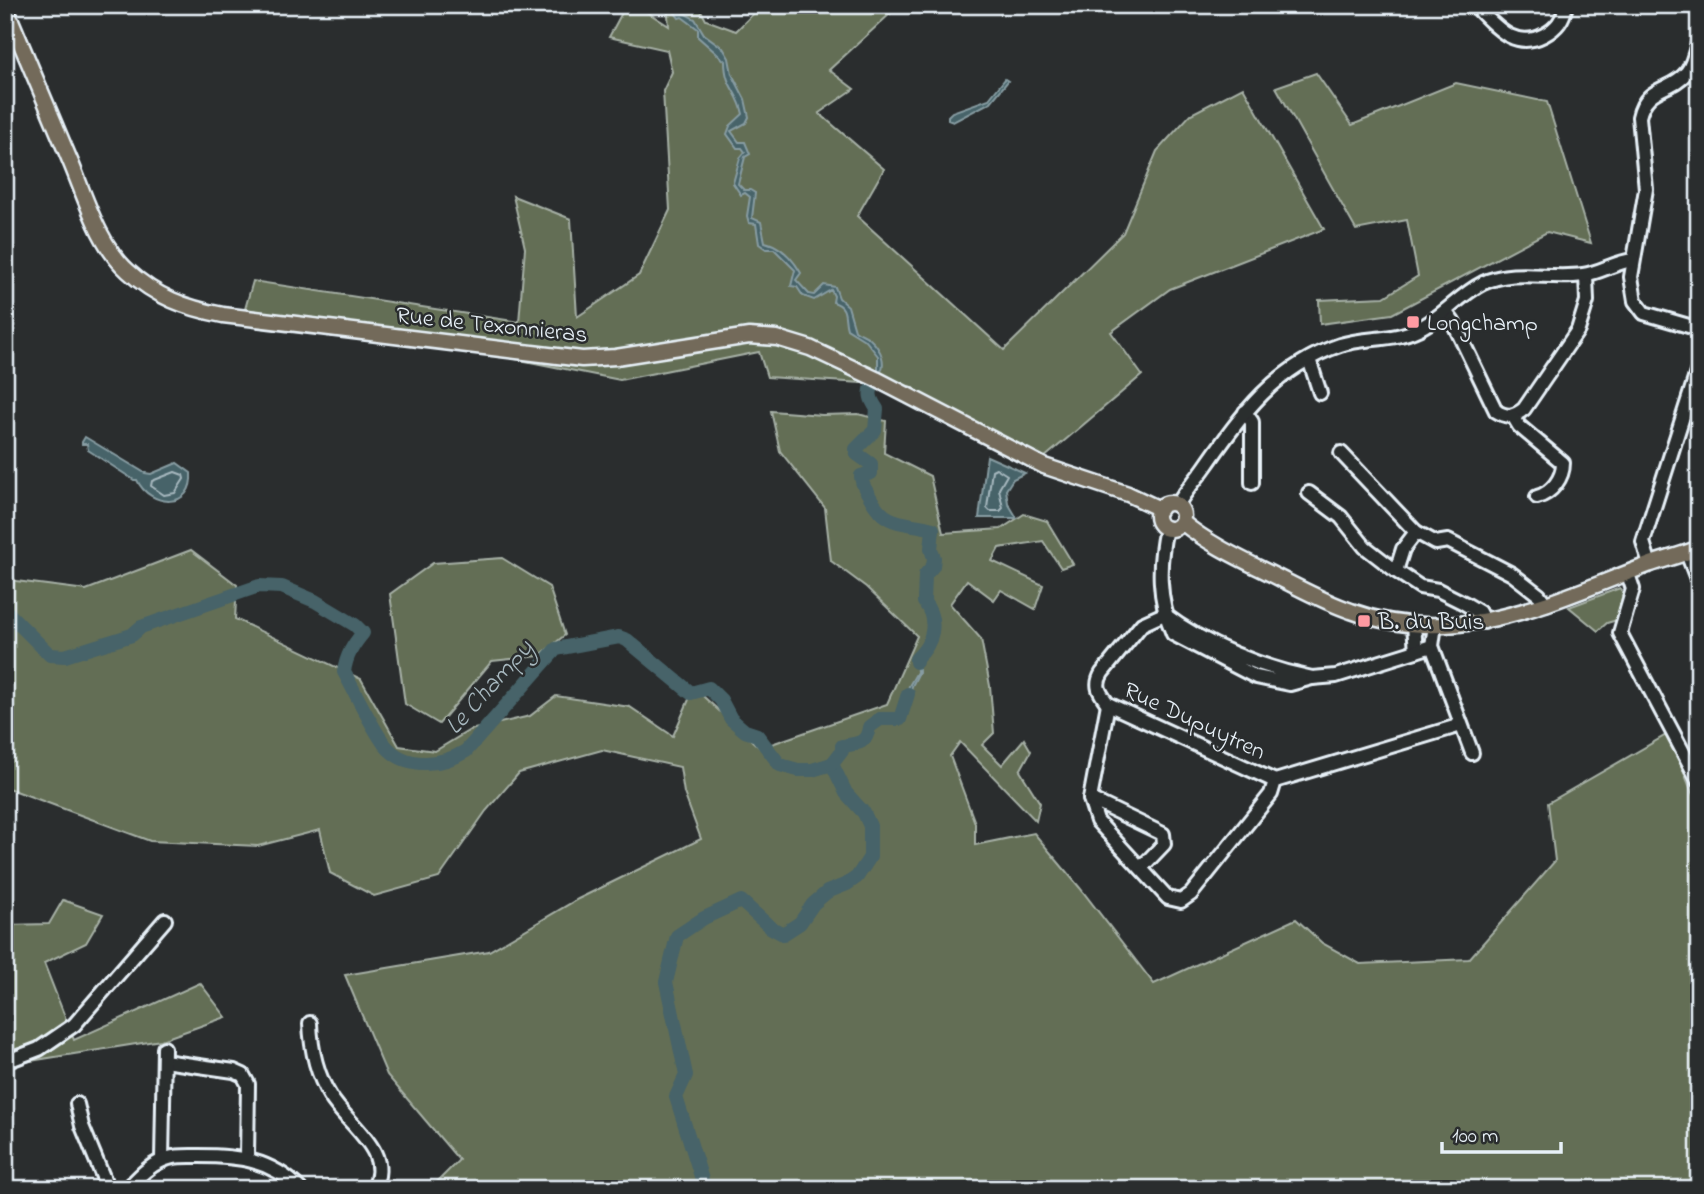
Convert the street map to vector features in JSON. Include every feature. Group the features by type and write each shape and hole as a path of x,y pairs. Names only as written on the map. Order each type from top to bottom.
{"main road":[{"name":"Rue de Texonnieras","path":"5,6 111,253 158,296 194,310 582,359 615,357 749,335 778,338 810,348 876,379 1044,466 1128,494 1160,509"},
{"path":"1182,522 1175,528 1166,528 1158,520 1160,509 1168,504 1177,506 1182,513 1182,522 1199,537 1328,602 1353,612 1414,625 1484,622 1546,604 1693,551"}],"street":[{"path":"1474,5 1509,37 1521,41 1535,39 1554,30 1566,5"},
{"path":"1671,5 1676,5"},
{"path":"1699,39 1687,73 1651,94 1641,107 1639,117 1646,189 1631,277 1635,301 1644,313 1699,329"},
{"path":"1177,506 1244,411 1274,382 1309,359 1340,345 1401,335 1418,329 1482,284 1497,278 1529,274 1592,273 1633,260"},
{"path":"1445,311 1453,322 1496,411 1502,415 1513,415 1524,409 1578,330 1592,273"},
{"path":"1309,359 1320,393"},
{"path":"1650,565 1643,542 1699,366"},
{"path":"1244,411 1252,422 1252,483"},
{"path":"1513,415 1519,426 1563,463 1563,474 1546,494 1537,497"},
{"path":"1341,453 1416,532 1436,543 1448,541 1512,574 1539,595 1546,604"},
{"path":"1310,492 1341,517 1365,547 1396,571 1420,587 1438,590 1479,612 1484,622"},
{"path":"1166,528 1160,577 1164,614 1172,634 1256,677 1290,684 1312,678 1336,676 1432,646"},
{"path":"1396,571 1403,549 1416,532"},
{"path":"1693,551 1699,584"},
{"path":"1628,573 1633,589 1620,633 1699,782"},
{"name":"Rue Dupuytren","path":"1164,614 1142,624 1133,633 1102,673 1098,680 1098,689 1108,704 1275,781 1461,725"},
{"path":"1414,625 1416,651"},
{"path":"1435,625 1432,646 1472,753"},
{"path":"1108,704 1090,799 1097,821 1168,898 1181,901 1191,894 1271,794 1275,781"},
{"path":"1090,799 1163,835 1164,844 1141,868"},
{"path":"5,1062 39,1048 74,1025 165,920"},
{"path":"310,1023 311,1047 330,1097 370,1144 375,1155 377,1182 373,1189"},
{"path":"162,1160 164,1054 243,1075 248,1084 247,1158"},
{"path":"77,1104 82,1126 108,1189"},
{"path":"127,1189 162,1160 177,1156 247,1158 276,1171 300,1189"},
{"path":"5,1184 9,1189"}],"green space":[{"path":"626,5 636,5 669,26 667,5 698,5 706,20 736,31 762,5 894,5 891,13 829,70 854,89 819,113 884,169 857,216 1004,350 1123,233 1157,151 1191,114 1243,87 1324,229 1170,289 1111,332 1142,375 1031,469 910,386 767,377 759,352 620,380 245,309 253,281 519,322 525,248 513,196 571,219 577,317 639,275 670,210 663,91 672,72 667,50 609,37"},
{"path":"1316,73 1352,125 1456,83 1547,102 1591,243 1547,232 1392,314 1320,324 1319,300 1384,297 1418,276 1407,220 1356,230 1276,87"},
{"path":"771,411 822,415 858,414 886,421 884,453 930,476 943,533 1001,529 1024,514 1047,521 1073,564 1061,568 1043,541 999,548 992,561 1043,585 1035,609 1001,590 994,600 967,580 950,604 981,639 990,686 994,733 982,745 1002,765 1024,739 1031,751 1020,771 1040,803 1036,821 960,742 950,756 975,823 975,845 1034,833 1154,984 1296,919 1322,943 1360,964 1469,959 1555,861 1548,803 1668,734 1699,809 1699,1189 430,1189 459,1160 387,1075 345,975 489,951 578,899 701,839 684,793 680,767 602,750 519,773 486,811 439,878 374,896 330,873 320,830 258,846 150,841 5,787 5,571 16,581 86,590 191,550 237,585 235,619 361,679 399,746 435,751 470,730 530,716 556,696 630,707 673,736 694,688 760,748 887,704 917,636 866,587 831,561 825,508 780,451"},
{"path":"502,558 549,587 565,635 539,656 492,661 439,724 405,704 390,594 433,563"},
{"path":"1620,588 1623,593 1617,620 1607,623 1598,631 1569,607"},
{"path":"63,900 103,914 86,943 44,963 74,1040 200,983 226,1017 161,1040 5,1065 5,925 49,924"}],"water":[{"path":"669,5 678,5 680,11 695,19 704,34 723,48 729,58 732,74 745,99 749,117 746,123 731,131 739,142 745,142 750,154 745,157 738,184 744,190 755,193 752,218 761,222 765,242 790,258 801,273 796,280 809,294 814,295 824,285 835,287 839,298 848,306 855,330 870,339 880,352 883,367 878,376 878,356 866,341 847,329 843,310 833,302 831,290 814,300 803,296 797,287 791,286 795,270 774,249 766,249 759,244 756,224 749,223 747,216 750,197 745,193 741,195 733,183 740,158 745,152 742,148 737,148 727,134 730,126 743,114 729,83 725,61 698,37 698,29 682,17 679,18"},
{"path":"1005,79 1008,81 991,102 953,122 948,120 952,112 989,99"},
{"path":"872,386 872,396 878,405 877,414 877,409 870,399"},
{"path":"876,418 878,432 862,445 859,452 872,460 876,469 874,475 864,478 873,501 886,515 927,523 938,530 932,536 936,565 928,580 925,594 927,606 934,610 933,638 930,648 918,660 919,672 912,686 905,715 900,721 881,722 870,730 872,735 859,748 844,748 837,765 842,780 866,810 874,828 871,862 853,882 827,895 815,905 793,933 781,937 769,929 770,926 783,934 790,931 821,896 857,877 870,857 870,825 864,813 846,793 832,764 842,751 842,746 863,741 869,727 876,722 900,719 909,686 917,672 916,659 927,649 933,623 931,612 924,602 923,590 926,577 933,566 930,542 933,529 896,521 882,514 875,507 862,482 861,476 871,473 872,469 871,464 857,454 856,449 875,430"},
{"path":"85,437 145,473 151,474 177,463 191,473 186,494 170,501 151,496 137,480 88,450 87,444 82,444"},
{"path":"987,456 1025,473 1013,479 1006,490 1008,503 1017,518 979,518"}],"waterway":[{"path":"874,382 870,393 877,409 875,430 856,449 857,454 871,464 871,473 861,476 863,484 876,507 889,519 933,529 931,549 934,558 933,566 925,575 924,602 929,609 932,632 927,646 916,662"},
{"name":"Le Champy","path":"5,610 50,655 65,656 132,635 141,627 259,586 282,587 315,601 355,625 363,633 346,661 344,672 385,745 403,759 424,763 446,760 466,751 556,649 619,637 627,640 691,693 709,688 721,700 731,719 745,731 757,735 780,765 798,770 812,770 832,764 846,793 864,813 870,826 870,857 857,877 827,892 813,904 800,923 783,934 770,927 741,901 704,918 677,936 666,982 686,1075 676,1097 705,1189"},
{"path":"832,764 842,751 842,746 864,740 869,727 880,719 900,719 908,694"}],"place":[{"name":"Longchamp","path":"1413,322"},
{"name":"B. du Buis","path":"1364,621"}]}
